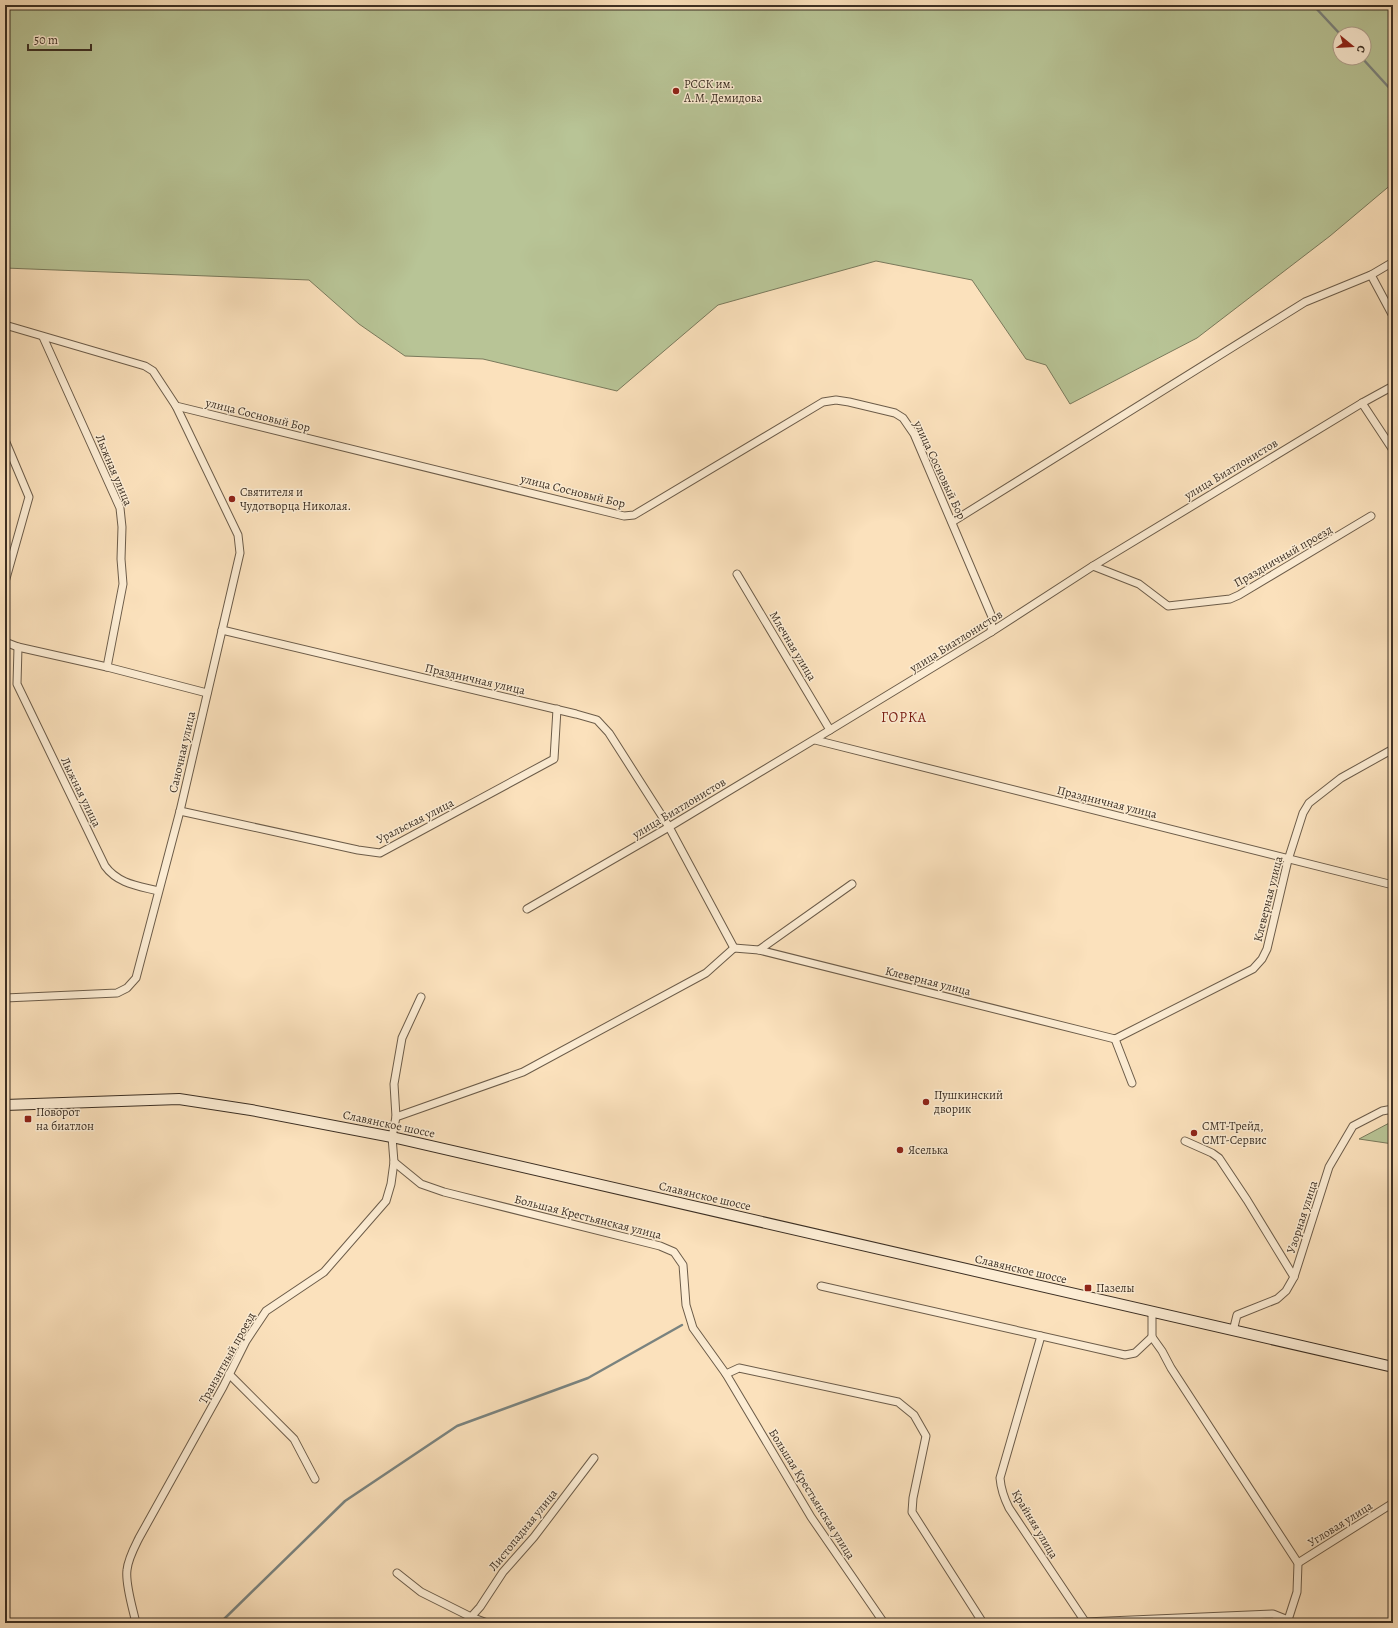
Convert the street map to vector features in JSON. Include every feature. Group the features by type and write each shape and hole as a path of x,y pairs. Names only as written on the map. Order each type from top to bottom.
{"main road":[{"name":"Славянское шоссе","path":"5,1105 179,1099 251,1110 392,1138 1393,1367"}],"street":[{"path":"952,522 1305,302 1371,275 1393,262"},
{"path":"1371,275 1393,316"},
{"path":"5,325 145,366 153,371 176,406"},
{"name":"Лыжная улица","path":"43,337 120,508 122,527 121,559 123,584 107,667"},
{"name":"улица Биатлонистов","path":"527,909 815,740 991,632 1093,566 1362,403 1393,386"},
{"name":"улица Сосновый Бор","path":"176,406 624,516 634,515 823,402 836,400 896,413 903,418 914,434 992,617 991,632"},
{"path":"1362,403 1393,450"},
{"name":"Саночная улица","path":"5,998 117,993 127,988 136,978 180,811 240,553 238,535 176,406"},
{"path":"5,440 29,497 5,582"},
{"name":"Праздничный проезд","path":"1093,566 1139,584 1168,606 1230,598 1239,595 1371,516"},
{"name":"Млечная улица","path":"737,574 830,730"},
{"name":"Праздничная улица","path":"222,630 598,720 609,733 669,827 734,948"},
{"path":"5,642 18,647 107,667 207,693"},
{"name":"Лыжная улица","path":"18,647 17,684 105,866 111,874 118,879 158,891"},
{"name":"Уральская улица","path":"180,811 358,850 380,853 554,759 557,709"},
{"name":"Праздничная улица","path":"815,740 1288,860 1393,885"},
{"name":"Клеверная улица","path":"734,948 759,950 1116,1039 1253,969 1262,960 1267,949 1288,860 1303,813 1309,803 1341,778 1393,749"},
{"path":"759,950 852,884"},
{"path":"396,1117 523,1072 706,973 734,948"},
{"name":"Транзитный проезд","path":"136,1623 126,1572 129,1559 246,1341 266,1311 324,1272 386,1201 391,1184 394,1162 392,1138 396,1117 394,1084 402,1038 421,997"},
{"path":"1116,1039 1132,1083"},
{"name":"Узорная улица","path":"1233,1331 1237,1315 1277,1299 1286,1291 1294,1277 1329,1167 1353,1126 1382,1111 1393,1109"},
{"path":"1185,1141 1212,1153 1219,1158 1294,1277"},
{"name":"Большая Крестьянская улица","path":"394,1162 421,1184 444,1192 660,1246 674,1252 683,1265 686,1305 693,1328 726,1374 811,1517 884,1623"},
{"path":"821,1286 1125,1355 1135,1353 1152,1337"},
{"path":"726,1374 739,1368 898,1402 914,1415 926,1436 913,1498 912,1512 983,1623 1085,1623 1273,1614 1288,1622 1297,1592 1298,1563 1152,1337 1152,1312"},
{"name":"Крайняя улица","path":"1040,1336 1000,1478 1001,1488 1009,1508 1085,1623"},
{"path":"229,1374 294,1439 315,1479"},
{"name":"Листопадная улица","path":"470,1620 503,1572 534,1537 594,1458"},
{"name":"Угловая улица","path":"1298,1563 1393,1503"},
{"path":"397,1573 421,1592 470,1620 487,1623"}],"green space":[{"name":"РССК им. А.М. Демидова","path":"5,5 1393,5 1393,183 1330,236 1197,338 1070,404 1046,365 1026,359 972,280 876,261 718,305 617,391 483,359 405,356 359,324 309,280 5,268"},
{"path":"1393,1121 1393,1144 1359,1139"}],"waterway":[{"path":"1313,5 1333,26"},
{"path":"1369,66 1393,92"},
{"path":"220,1623 345,1501 457,1426 588,1378 682,1325"}],"place":[{"name":"РССК им. А.М. Демидова","path":"676,91"},
{"name":"Святителя и Чудотворца Николая.","path":"232,499"},
{"name":"Пушкинский дворик","path":"926,1102"},
{"name":"Поворот на биатлон","path":"28,1119"},
{"name":"СМТ-Трейд, СМТ-Сервис","path":"1194,1133"},
{"name":"Яселька","path":"900,1150"},
{"name":"Пазелы","path":"1088,1288"}],"district":[{"name":"ГОРКА","path":"904,717"}]}
